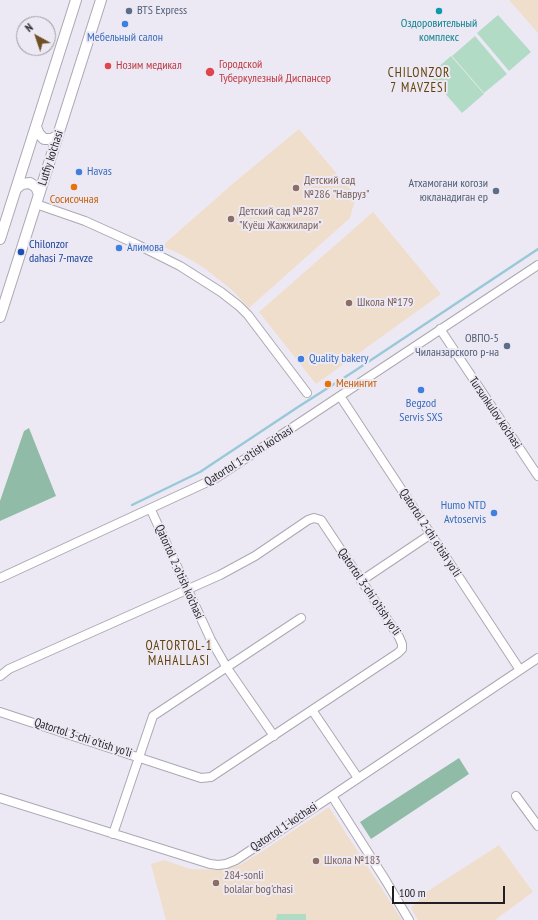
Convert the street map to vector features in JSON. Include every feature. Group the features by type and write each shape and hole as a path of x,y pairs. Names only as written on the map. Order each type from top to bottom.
{"main road":[{"name":"Lutfiy ko'chasi","path":"0,239 76,0"},
{"name":"Lutfiy ko'chasi","path":"0,316 101,0"},
{"path":"36,127 39,134 44,139 52,139 58,135"},
{"path":"16,189 22,184 30,183 36,187 37,199"}],"street":[{"path":"37,199 136,244 180,266 221,292 248,315 307,393"},
{"name":"Qatortol 1-o'tish ko'chasi","path":"0,578 151,510 216,478 538,265"},
{"name":"Tursunkulov ko'chasi","path":"440,329 538,476"},
{"name":"Qatortol 2-chi o'tish yo'li","path":"340,396 520,670"},
{"name":"Qatortol 2-o'tish ko'chasi","path":"151,510 211,640 227,668 274,736"},
{"name":"Qatortol 3-chi o'tish yo'li","path":"0,676 9,669 187,590 243,563 266,550 308,520 314,518 321,520 399,637 402,644 402,648 398,653 211,777 201,778 139,756 0,712"},
{"path":"361,581 430,534"},
{"path":"113,834 153,716 302,618"},
{"name":"Qatortol 1-ko'chasi","path":"0,798 210,864 222,865 236,860 538,658"},
{"path":"312,710 358,778"},
{"path":"332,796 409,920"},
{"path":"516,796 538,826"}],"shaded area":[{"path":"509,0 538,0 538,33"},
{"path":"299,129 356,196 350,218 249,308 232,290 203,267 162,246 236,181"},
{"name":"Школа №179","path":"373,212 441,294 316,384 259,312"},
{"path":"329,807 402,920 166,920 151,864 164,860 190,869 214,870 240,865"},
{"path":"499,845 533,892 495,920 418,920 411,908 428,891"}],"green space":[{"path":"498,15 531,52 509,71 477,33"},
{"path":"475,36 507,74 484,93 452,56"},
{"path":"451,56 484,94 462,113 429,75"},
{"path":"29,428 56,496 0,521 0,501 24,431"},
{"path":"459,758 469,774 371,839 360,822"},
{"path":"277,914 306,914 306,920 276,920"}],"waterway":[{"path":"132,505 200,472 538,249"}],"place":[{"name":"BTS Express","path":"129,11"},
{"name":"Оздоровительный комплекс","path":"439,11"},
{"name":"Мебельный салон","path":"125,24"},
{"name":"Нозим медикал","path":"108,66"},
{"name":"Городской Туберкулезный Диспансер","path":"210,72"},
{"name":"Havas","path":"79,172"},
{"name":"Сосисочная","path":"74,187"},
{"name":"Детский сад №286 \"Навруз\"","path":"296,188"},
{"name":"Атхамогани когози юкланадиган ер","path":"496,191"},
{"name":"Детский сад №287 \"Куёш Жажжилари\"","path":"231,219"},
{"name":"Алимова","path":"119,248"},
{"name":"Chilonzor dahasi 7-mavze","path":"21,252"},
{"name":"Школа №179","path":"349,303"},
{"name":"ОВПО-5 Чиланзарского р-на","path":"507,346"},
{"name":"Quality bakery","path":"301,359"},
{"name":"Менингит","path":"328,384"},
{"name":"Begzod Servis SXS","path":"421,390"},
{"name":"Humo NTD Avtoservis","path":"494,513"},
{"name":"Школа №183","path":"316,861"},
{"name":"284-sonli bolalar bog'chasi","path":"216,883"}],"district":[{"name":"CHILONZOR 7 MAVZESI","path":"419,80"},
{"name":"QATORTOL-1 MAHALLASI","path":"179,654"}]}
